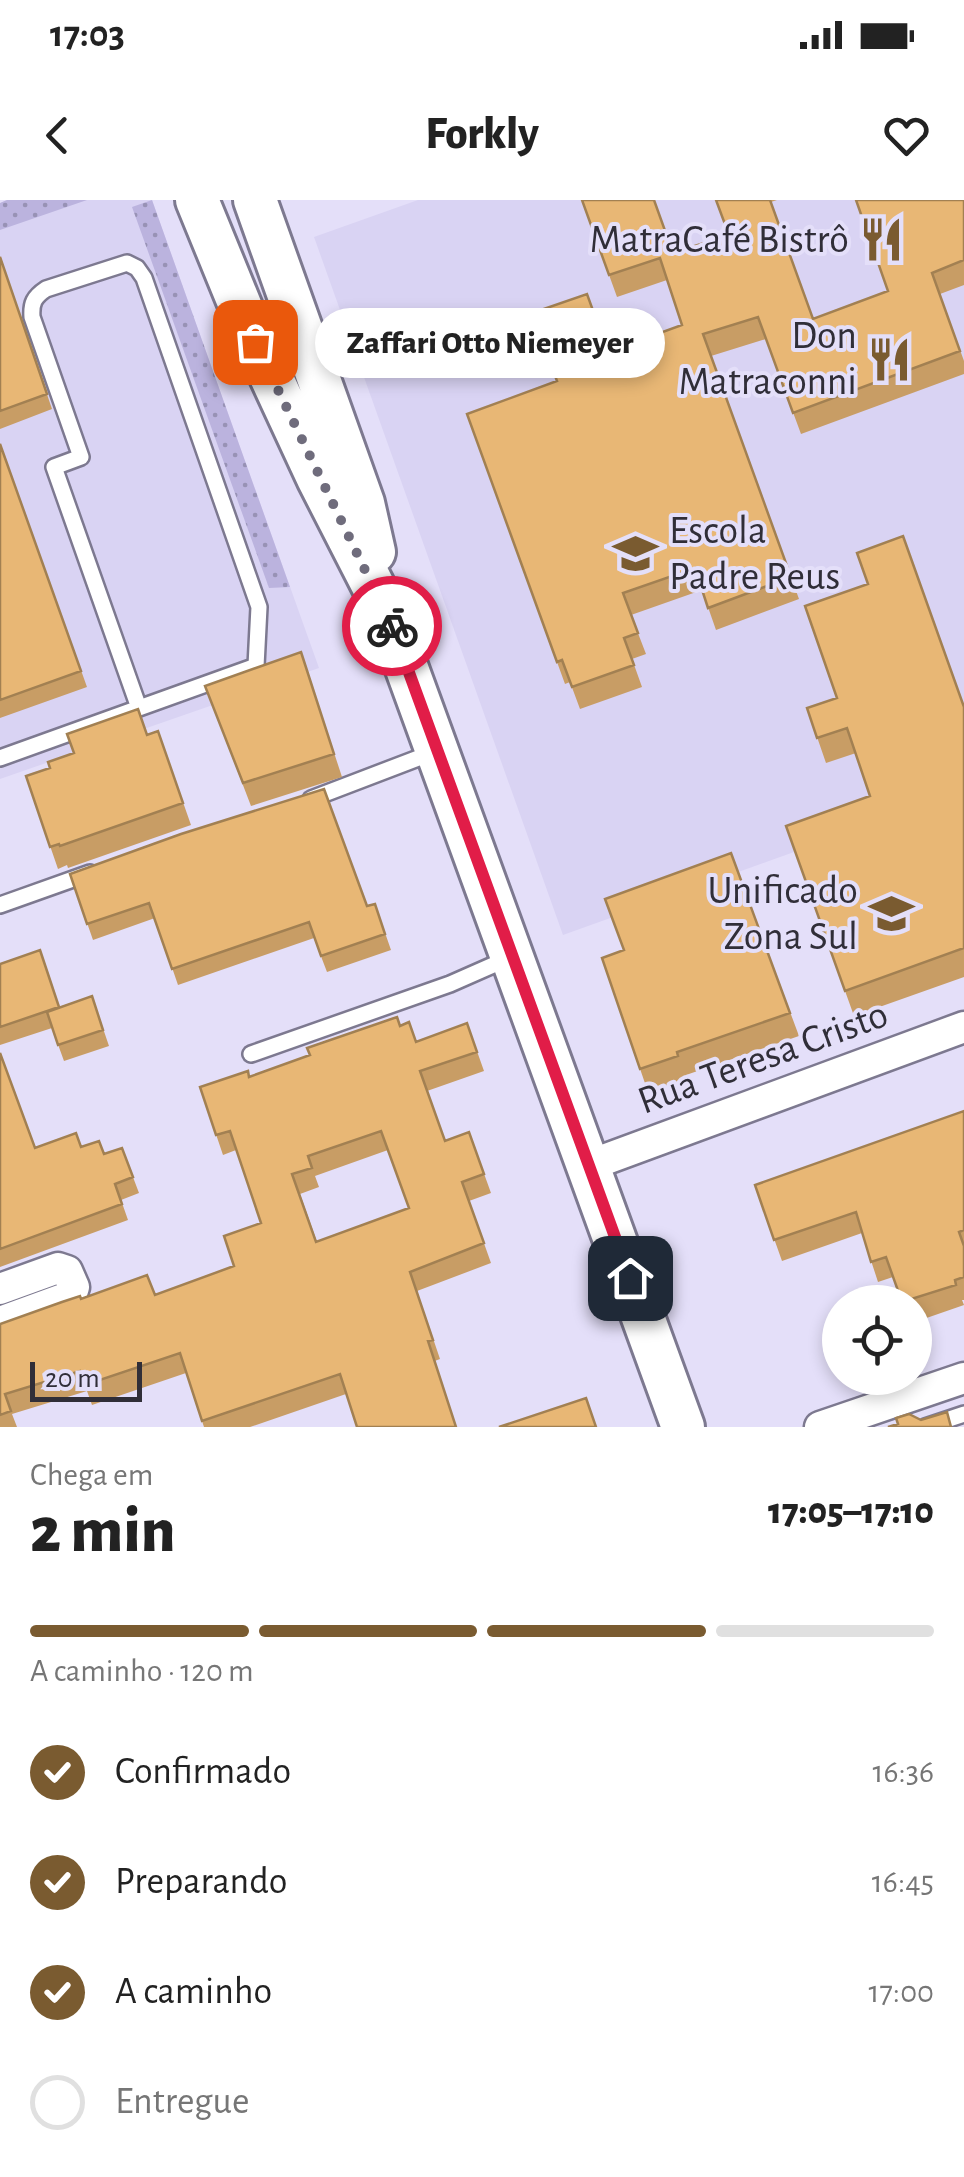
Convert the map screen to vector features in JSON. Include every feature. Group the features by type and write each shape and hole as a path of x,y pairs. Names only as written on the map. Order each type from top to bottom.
{"main road":[{"path":"197,200 255,342 386,611 683,1427"},
{"path":"255,200 364,503 386,611"}],"street":[{"name":"Rua Teresa Cristo","path":"590,1165 964,1026"},
{"path":"0,1289 58,1268 67,1271 74,1287 72,1296 0,1322"},
{"path":"820,1427 964,1378"}],"lane":[{"path":"0,758 256,666 259,608 144,278 127,263 46,288 36,295 32,317 82,458 54,467 139,708"},
{"path":"296,804 438,751"},
{"path":"0,905 110,866"},
{"path":"251,1054 450,984 513,956"},
{"path":"924,1427 964,1414"}],"shaded area":[{"path":"87,200 0,230 0,203"},
{"path":"152,200 319,668 0,779 0,203"},
{"path":"152,200 290,587 269,588 132,207"},
{"name":"Escola Padre Reus","path":"418,200 938,200 964,272 964,791 563,935 314,237"}],"building":[{"path":"582,200 654,200 673,253 729,235 716,200 770,200 813,319 888,291 856,200 964,200 964,260 932,273 960,351 793,413 758,317 703,334 791,577 708,608 695,568 623,593 638,633 624,638 634,665 572,687 562,660 557,662 467,414 557,381 532,313 587,294 608,352 682,325 660,258 609,275"},
{"path":"0,257 47,394 0,411"},
{"path":"0,444 81,671 0,700"},
{"path":"903,536 964,707 964,948 845,991 786,826 870,796 847,728 817,738 807,708 837,698 805,606 868,584 857,553"},
{"path":"301,652 334,754 243,783 205,686"},
{"path":"138,709 147,735 158,731 183,803 50,847 26,776 50,768 48,762 74,753 67,734"},
{"path":"324,789 367,906 375,904 385,934 321,956 309,922 172,969 149,903 87,924 70,874"},
{"path":"731,853 790,1013 640,1069 602,958 624,950 605,899"},
{"path":"40,950 59,1007 0,1027 0,964"},
{"path":"92,996 103,1030 58,1045 47,1012"},
{"path":"397,1017 400,1026 409,1022 416,1042 467,1023 477,1052 420,1071 445,1141 469,1132 484,1174 462,1182 484,1243 410,1272 456,1427 357,1427 340,1374 202,1421 180,1353 85,1385 80,1371 5,1394 11,1411 0,1415 0,1324 147,1275 155,1295 234,1266 224,1236 261,1223 230,1131 216,1135 200,1087 248,1071 249,1077 310,1055 307,1048","holes":["381,1131 409,1208 316,1242 292,1174 312,1168 308,1156"]},
{"path":"0,1053 35,1148 76,1133 81,1147 99,1141 104,1154 122,1148 133,1177 115,1184 122,1204 0,1249"},
{"path":"964,1111 964,1230 959,1232 964,1246 964,1277 955,1280 956,1285 932,1293 932,1285 896,1285 886,1257 871,1262 856,1212 774,1240 755,1185"},
{"path":"586,1398 596,1427 499,1427"},
{"path":"947,1412 951,1427 888,1427 898,1424 896,1418 909,1414 921,1420"}],"way so far":[{"path":"255,342 392,626"}],"place":[{"name":"MatraCafé Bistrô","path":"882,240"},
{"name":"Zaffari Otto Niemeyer","path":"255,342"},
{"name":"Don Matraconni","path":"890,359"},
{"name":"Escola Padre Reus","path":"636,554"},
{"name":"Unificado Zona Sul","path":"891,914"}],"route":[{"path":"392,626 630,1278"}]}
